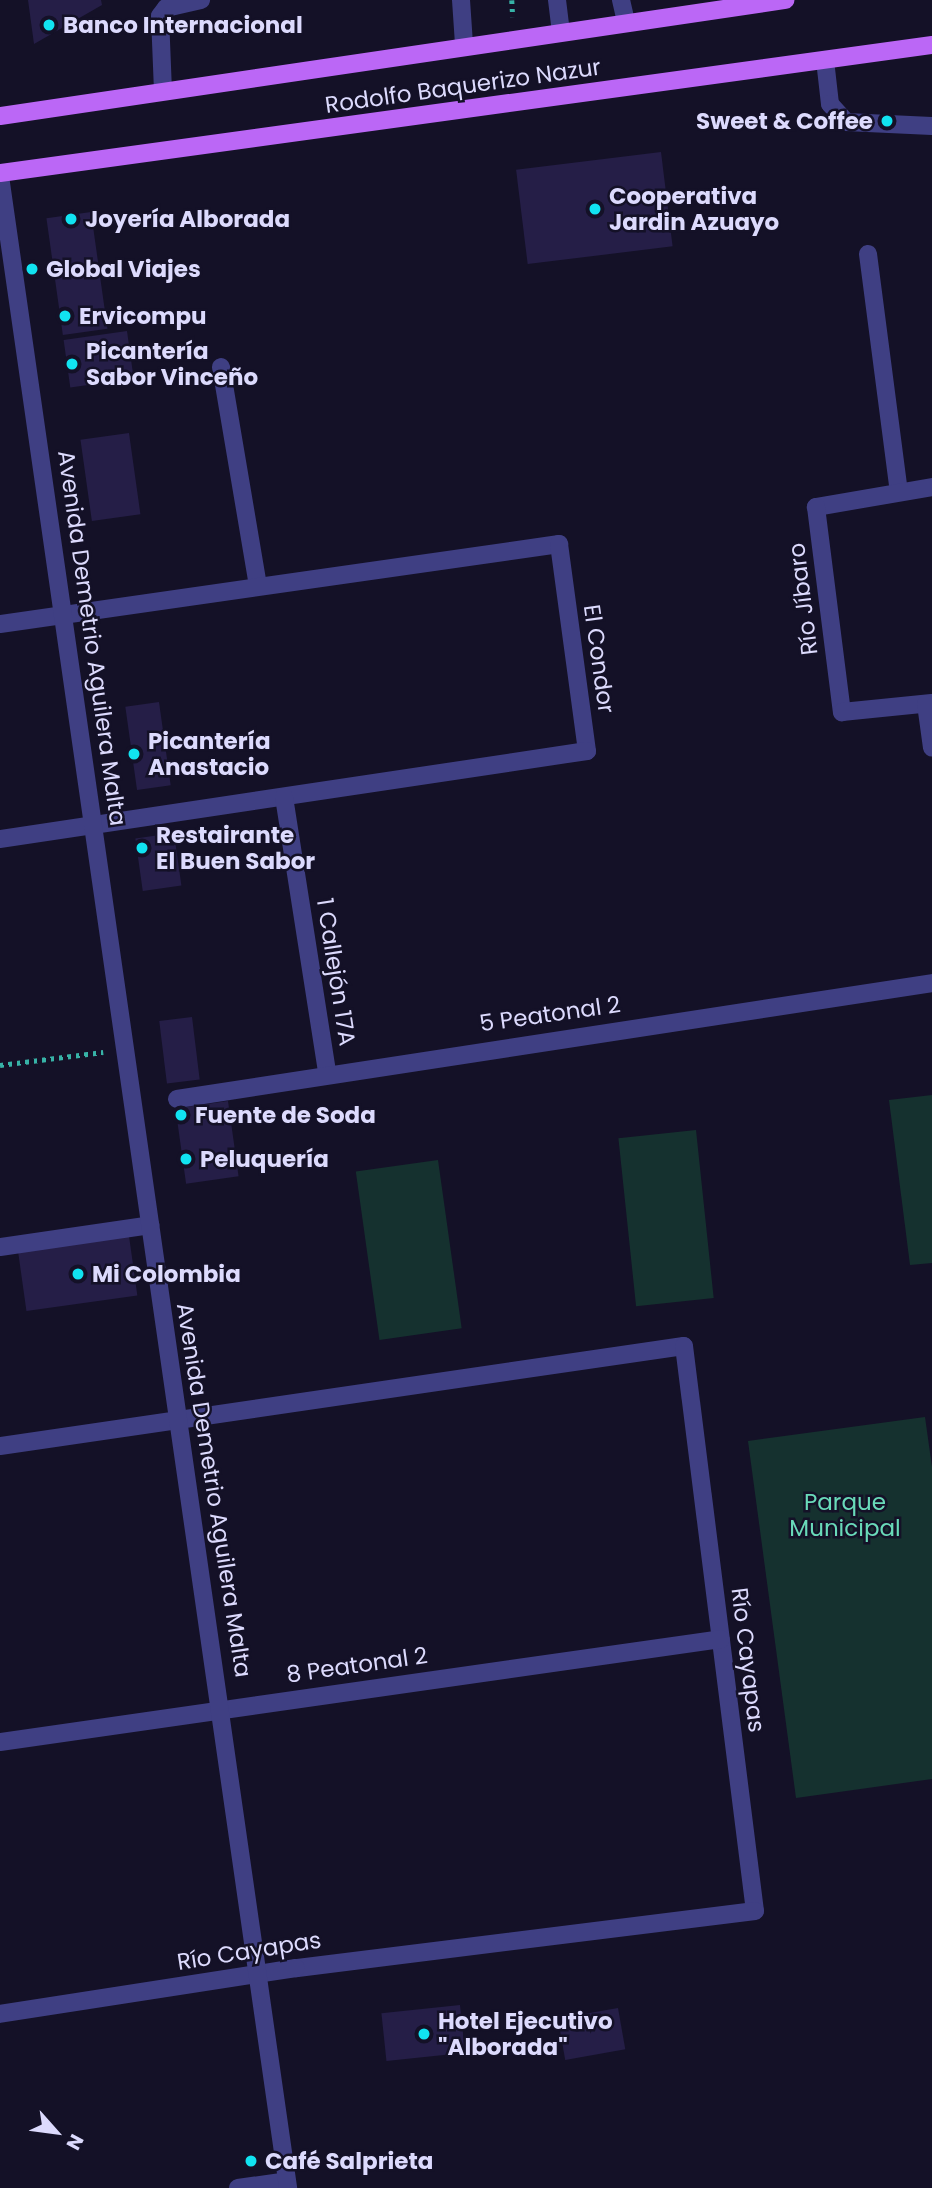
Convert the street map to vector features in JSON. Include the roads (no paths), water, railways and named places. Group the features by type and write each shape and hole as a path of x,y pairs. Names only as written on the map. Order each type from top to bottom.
{"main road":[{"name":"Rodolfo Baquerizo Nazur","path":"0,116 464,44 626,22 720,4 785,0"},
{"name":"Rodolfo Baquerizo Nazur","path":"0,174 932,45"}],"street":[{"path":"163,91 160,16 166,8 201,0"},
{"path":"461,0 464,44"},
{"path":"557,0 561,31"},
{"path":"621,0 626,22"},
{"path":"825,60 830,104 846,122 932,126"},
{"name":"Avenida Demetrio Aguilera Malta","path":"0,174 65,615 124,1049 222,1709 288,2185"},
{"path":"867,254 899,492"},
{"path":"221,367 258,586"},
{"name":"Río Jíbaro","path":"929,703 842,712 816,507 932,487"},
{"name":"El Condor","path":"0,624 559,544 587,751 0,839"},
{"path":"929,703 932,748"},
{"name":"1 Callejón 17A","path":"284,797 327,1071"},
{"name":"5 Peatonal 2","path":"177,1099 327,1071 932,983"},
{"path":"0,1248 150,1225"},
{"name":"Río Cayapas","path":"0,1446 684,1346 755,1911 257,1975 0,2014"},
{"name":"8 Peatonal 2","path":"0,1742 721,1639"},
{"path":"238,2188 288,2185"}],"place":[{"name":"Banco Internacional","path":"49,25"},
{"name":"Sweet & Coffee","path":"887,121"},
{"name":"Cooperativa Jardin Azuayo","path":"595,209"},
{"name":"Joyería Alborada","path":"71,219"},
{"name":"Global Viajes","path":"32,269"},
{"name":"Ervicompu","path":"65,316"},
{"name":"Picantería Sabor Vinceño","path":"72,364"},
{"name":"Picantería Anastacio","path":"134,754"},
{"name":"Restairante El Buen Sabor","path":"142,848"},
{"name":"Fuente de Soda","path":"181,1115"},
{"name":"Peluquería","path":"186,1159"},
{"name":"Mi Colombia","path":"78,1274"},
{"name":"Hotel Ejecutivo \"Alborada\"","path":"424,2034"},
{"name":"Café Salprieta","path":"251,2161"}],"park label":[{"name":"Parque Municipal","path":"845,1515"}]}
